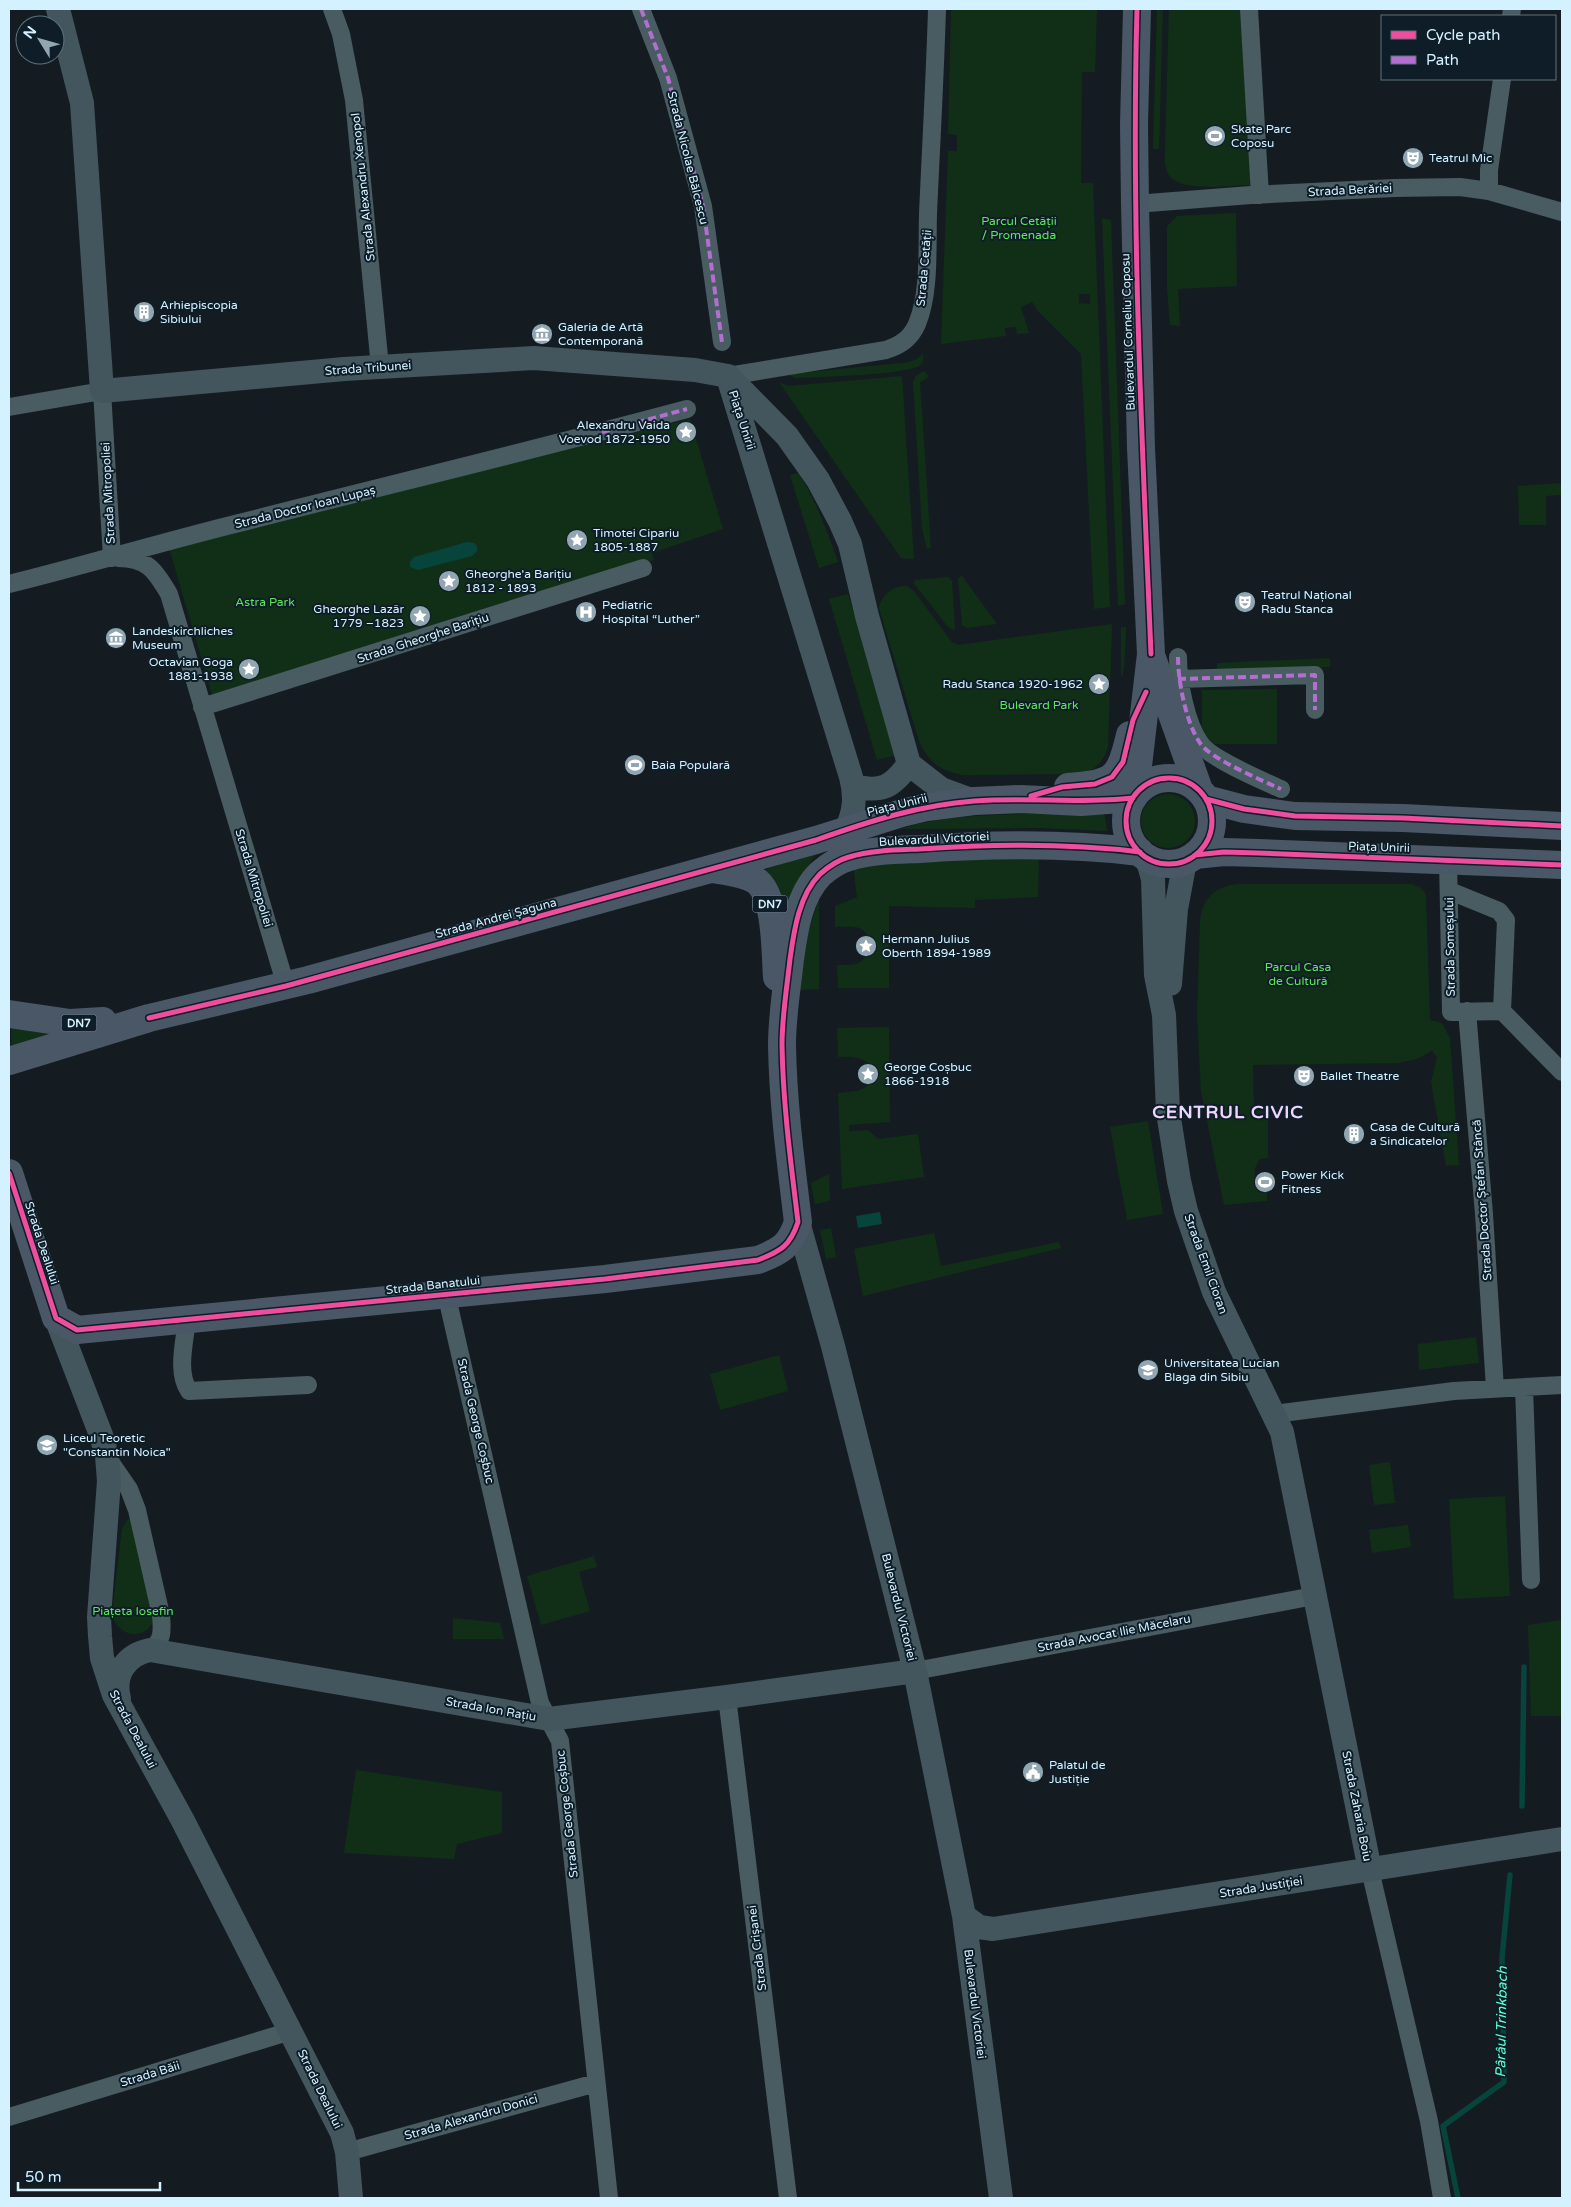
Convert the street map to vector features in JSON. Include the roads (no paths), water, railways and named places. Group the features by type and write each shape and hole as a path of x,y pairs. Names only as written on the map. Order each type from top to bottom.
{"main road":[{"name":"Bulevardul Corneliu Coposu","path":"1135,795 1151,654 1141,448 1135,204 1134,124 1137,9"},
{"name":"Bulevardul Corneliu Coposu","path":"1151,654 1202,794"},
{"name":"Bulevardul Corneliu Coposu","path":"1021,799 1062,787 1095,784 1112,777 1123,762 1133,720 1146,692"},
{"name":"Piața Unirii","path":"846,830 927,807 974,801 1021,799 1081,802 1135,795 1146,785 1156,780 1167,778 1190,783 1202,794 1244,810 1295,816 1403,818 1562,826"},
{"path":"1190,858 1202,848 1211,830 1211,814 1202,794"},
{"path":"1135,795 1128,806 1126,826 1131,840 1143,855"},
{"name":"Strada Andrei Șaguna","path":"9,1061 149,1018 286,986 816,840 846,830"},
{"name":"Bulevardul Victoriei","path":"798,1222 787,1125 782,1045 783,1020 792,949 802,904 820,874 838,861 856,855 960,846 1103,848 1143,855"},
{"name":"Piața Unirii","path":"1143,855 1162,864 1178,863 1190,858 1224,852 1448,859 1562,865"},
{"name":"Bulevardul Victoriei","path":"713,868 748,876 764,888 771,910 783,1020"},
{"name":"Strada Andrei Șaguna","path":"9,1014 70,1024 149,1018"},
{"name":"Strada Dealului","path":"9,1174 56,1318"},
{"name":"Strada Banatului","path":"56,1318 70,1327 87,1330 446,1293 605,1279 758,1260 778,1252 788,1244 793,1237 798,1222"}],"street":[{"name":"Strada Mitropoliei","path":"58,9 82,103 112,558 140,560 159,577 169,594 286,986"},
{"name":"Strada Alexandru Xenopol","path":"332,9 341,34 354,100 380,367"},
{"name":"Strada Nicolae Bălcescu","path":"641,9 668,78 703,206 722,342"},
{"name":"Strada Cetății","path":"728,376 886,350 899,345 909,337 916,326 920,315 927,260 937,9"},
{"path":"1249,9 1260,195"},
{"path":"1488,191 1489,170 1502,80"},
{"name":"Strada Berăriei","path":"1135,204 1260,195 1394,188 1460,187 1488,191 1562,212"},
{"name":"Strada Tribunei","path":"9,407 102,390 380,367 552,358 695,370 728,376"},
{"name":"Piața Unirii","path":"728,376 787,436 818,480 840,520 850,544 867,616 910,764 941,789 974,801"},
{"name":"Piața Unirii","path":"728,376 853,786 853,810 846,830"},
{"name":"Strada Doctor Ioan Lupaș","path":"9,584 241,522 687,409"},
{"path":"754,460 760,444 765,440 787,436"},
{"name":"Strada Gheorghe Barițiu","path":"202,707 643,568"},
{"path":"1178,657 1178,679 1200,745 1240,771 1281,789"},
{"path":"1178,679 1314,675 1316,710"},
{"path":"853,786 868,789 884,788 900,777 910,764"},
{"name":"Strada Emil Cioran","path":"1143,855 1152,879 1156,975 1164,1015 1168,1112 1186,1211 1199,1252 1224,1314 1274,1414"},
{"name":"Strada Emil Cioran","path":"1164,1015 1171,978 1176,909 1190,858"},
{"name":"Strada Someșului","path":"1448,859 1451,1012 1502,1011 1506,920 1499,911 1450,891"},
{"name":"Strada Doctor Ștefan Stâncă","path":"1467,1011 1484,1214 1495,1389"},
{"path":"1502,1011 1562,1072"},
{"name":"Bulevardul Victoriei","path":"798,1222 874,1506 915,1671 964,1916 1001,2198"},
{"name":"Strada George Coșbuc","path":"446,1293 540,1702 560,1741 609,2198"},
{"name":"Strada Dealului","path":"56,1318 101,1435 107,1456 110,1481 99,1617 100,1636 107,1676 123,1713 182,1819 291,2030 342,2134 347,2152 351,2198"},
{"path":"187,1319 183,1366 184,1383 189,1391 308,1385"},
{"path":"1274,1414 1454,1391 1562,1385"},
{"path":"1524,1388 1531,1580"},
{"name":"Strada Zaharia Boiu","path":"1274,1414 1286,1445 1314,1596 1370,1870 1429,2121 1442,2198"},
{"path":"107,1456 129,1489 137,1510 159,1606 162,1633 160,1640 150,1650 130,1658 118,1676 118,1696 123,1713"},
{"name":"Strada Avocat Ilie Măcelaru","path":"915,1671 1314,1596"},
{"name":"Strada Ion Rațiu","path":"150,1650 549,1719 915,1671"},
{"name":"Strada Crișanei","path":"727,1697 788,2198"},
{"name":"Strada Justiției","path":"964,1916 979,1927 993,1929 1562,1839"},
{"name":"Strada Băii","path":"9,2117 291,2030"},
{"name":"Strada Alexandru Donici","path":"347,2152 596,2083"}],"waterway":[{"name":"Pârâul Trinkbach","path":"1522,1806 1524,1667"},
{"name":"Pârâul Trinkbach","path":"1458,2198 1443,2126 1504,2082 1502,1958 1510,1875"}],"place":[{"name":"Skate Parc Coposu","path":"1215,136"},
{"name":"Teatrul Mic","path":"1413,158"},
{"name":"Arhiepiscopia Sibiului","path":"144,312"},
{"name":"Galeria de Artă Contemporană","path":"542,334"},
{"name":"Alexandru Vaida Voevod 1872-1950","path":"686,432"},
{"name":"Timotei Cipariu 1805-1887","path":"577,540"},
{"name":"Gheorghe'a Barițiu 1812 - 1893","path":"449,581"},
{"name":"Teatrul Național Radu Stanca","path":"1245,602"},
{"name":"Pediatric Hospital “Luther”","path":"586,612"},
{"name":"Gheorghe Lazăr 1779 –1823","path":"420,616"},
{"name":"Landeskirchliches Museum","path":"116,638"},
{"name":"Octavian Goga 1881-1938","path":"249,669"},
{"name":"Radu Stanca 1920-1962","path":"1099,684"},
{"name":"Baia Populară","path":"635,765"},
{"name":"Hermann Julius Oberth 1894-1989","path":"866,946"},
{"name":"George Coșbuc 1866-1918","path":"868,1074"},
{"name":"Ballet Theatre","path":"1304,1076"},
{"name":"Casa de Cultură a Sindicatelor","path":"1354,1134"},
{"name":"Power Kick Fitness","path":"1265,1182"},
{"name":"Universitatea Lucian Blaga din Sibiu","path":"1148,1370"},
{"name":"Liceul Teoretic \"Constantin Noica\"","path":"47,1445"},
{"name":"Palatul de Justiție","path":"1033,1772"}],"district":[{"name":"CENTRUL CIVIC","path":"1228,1112"}],"park label":[{"name":"Parcul Cetății / Promenada","path":"1019,228"},
{"name":"Astra Park","path":"265,602"},
{"name":"Bulevard Park","path":"1039,705"},
{"name":"Parcul Casa de Cultură","path":"1298,974"},
{"name":"Piațeta Iosefin","path":"133,1611"}]}
